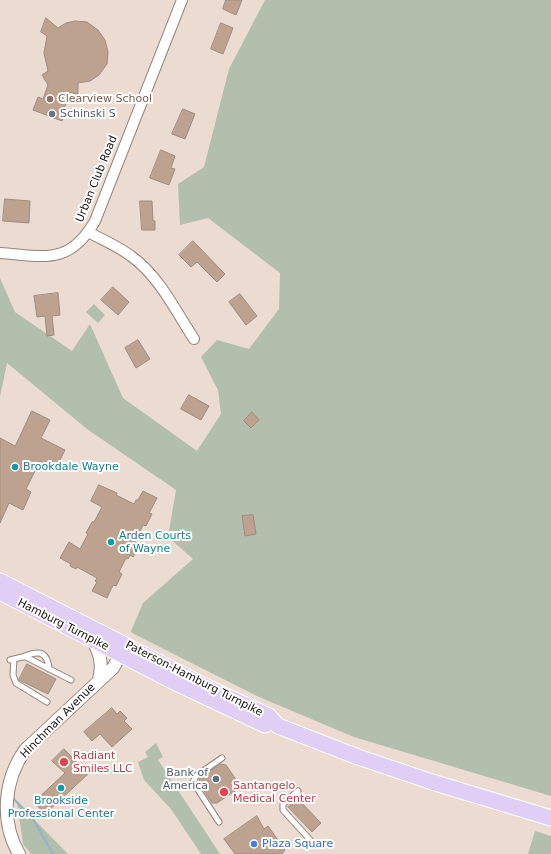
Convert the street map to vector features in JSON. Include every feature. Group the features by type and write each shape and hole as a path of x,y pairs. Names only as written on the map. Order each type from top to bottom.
{"main road":[{"name":"Paterson-Hamburg Turnpike","path":"0,581 122,649"},
{"name":"Hamburg Turnpike","path":"0,592 92,639 122,649 246,717 265,725 278,726 417,777 551,818"}],"street":[{"name":"Urban Club Road","path":"0,253 41,257 55,256 72,249 88,232 95,221 182,0"},
{"path":"88,232 119,248 144,266 162,288 194,338"},
{"name":"Hinchman Avenue","path":"92,639 99,650 102,669 99,680"},
{"name":"Hinchman Avenue","path":"19,854 8,824 7,810 8,792 13,771 18,760 25,750 113,668 122,649"}],"lane":[{"path":"47,702 16,683 13,675 12,660 35,652 42,654 48,659 49,669"},
{"path":"22,657 71,680"},
{"path":"219,822 193,782 196,776 222,758"},
{"path":"298,791 283,804 283,810 312,842"}],"green space":[{"path":"265,0 551,0 551,796 354,737 259,697 132,633 131,631 143,603 193,559 168,537 176,490 87,429 7,363 0,397 0,278 15,312 72,351 90,324 123,398 197,451 221,414 218,390 201,357 217,340 249,349 279,309 280,273 208,218 180,225 178,184 204,167 229,69"},
{"path":"94,304 105,315 98,323 86,312"},
{"path":"156,743 163,757 158,760 220,854 201,854 171,809 144,780 138,762 148,757 145,752"},
{"path":"17,802 68,854 31,854 23,844"},
{"path":"535,831 551,836 551,854 528,854"}],"building":[{"path":"226,0 242,0 236,15 223,9"},
{"path":"46,18 58,28 66,23 75,21 87,22 98,30 105,40 108,52 107,64 99,75 90,81 78,83 78,95 70,92 64,109 67,110 62,121 33,110 38,97 43,99 48,85 42,75 48,71 44,53 47,36 41,32"},
{"path":"221,23 233,28 223,54 211,49"},
{"path":"183,109 195,114 185,139 172,134"},
{"path":"161,150 175,156 171,168 175,169 169,185 150,178"},
{"path":"5,199 30,201 29,223 3,221"},
{"path":"140,201 152,201 155,230 142,230"},
{"path":"193,241 225,274 217,282 197,262 191,267 179,255"},
{"path":"113,287 129,302 118,315 101,300"},
{"path":"58,293 60,315 52,316 54,335 47,336 45,316 37,317 34,296"},
{"path":"240,294 257,316 246,325 229,302"},
{"path":"138,340 150,359 136,368 125,348"},
{"path":"189,395 209,406 201,420 181,409"},
{"name":"Brookdale Wayne","path":"32,411 50,420 41,438 65,450 56,468 40,461 26,489 31,492 23,510 9,503 0,523 0,438 15,446"},
{"path":"252,412 259,420 251,428 244,421"},
{"name":"Arden Courts of Wayne","path":"99,485 117,493 116,495 134,504 143,491 157,498 149,513 152,514 146,526 143,525 135,542 139,545 133,557 130,555 128,559 126,558 119,572 122,574 116,586 113,585 107,598 92,591 97,582 95,581 97,578 77,567 76,569 70,566 71,564 60,558 69,542 80,549 88,534 86,533 102,507 91,501"},
{"path":"253,515 256,534 245,536 242,516"},
{"path":"27,664 56,679 48,694 19,680"},
{"path":"112,708 117,714 120,711 127,718 124,721 132,729 112,747 100,734 92,741 84,732"},
{"name":"Brookside Professional Center","path":"64,749 88,774 45,814 34,802 65,773 52,761"},
{"name":"Bank of America","path":"221,764 226,765 239,784 238,789 217,803 212,803 199,783 200,778"},
{"path":"297,798 321,823 312,832 288,807"},
{"path":"257,816 264,829 268,826 285,850 282,854 235,854 224,839"}],"waterway":[{"path":"12,797 33,819 53,854"}],"place":[{"name":"Clearview School","path":"50,99"},
{"name":"Schinski S","path":"52,114"},
{"name":"Brookdale Wayne","path":"15,467"},
{"name":"Arden Courts of Wayne","path":"111,542"},
{"name":"Radiant Smiles LLC","path":"64,762"},
{"name":"Bank of America","path":"216,779"},
{"name":"Brookside Professional Center","path":"61,788"},
{"name":"Santangelo Medical Center","path":"224,792"},
{"name":"Plaza Square","path":"254,844"}]}
